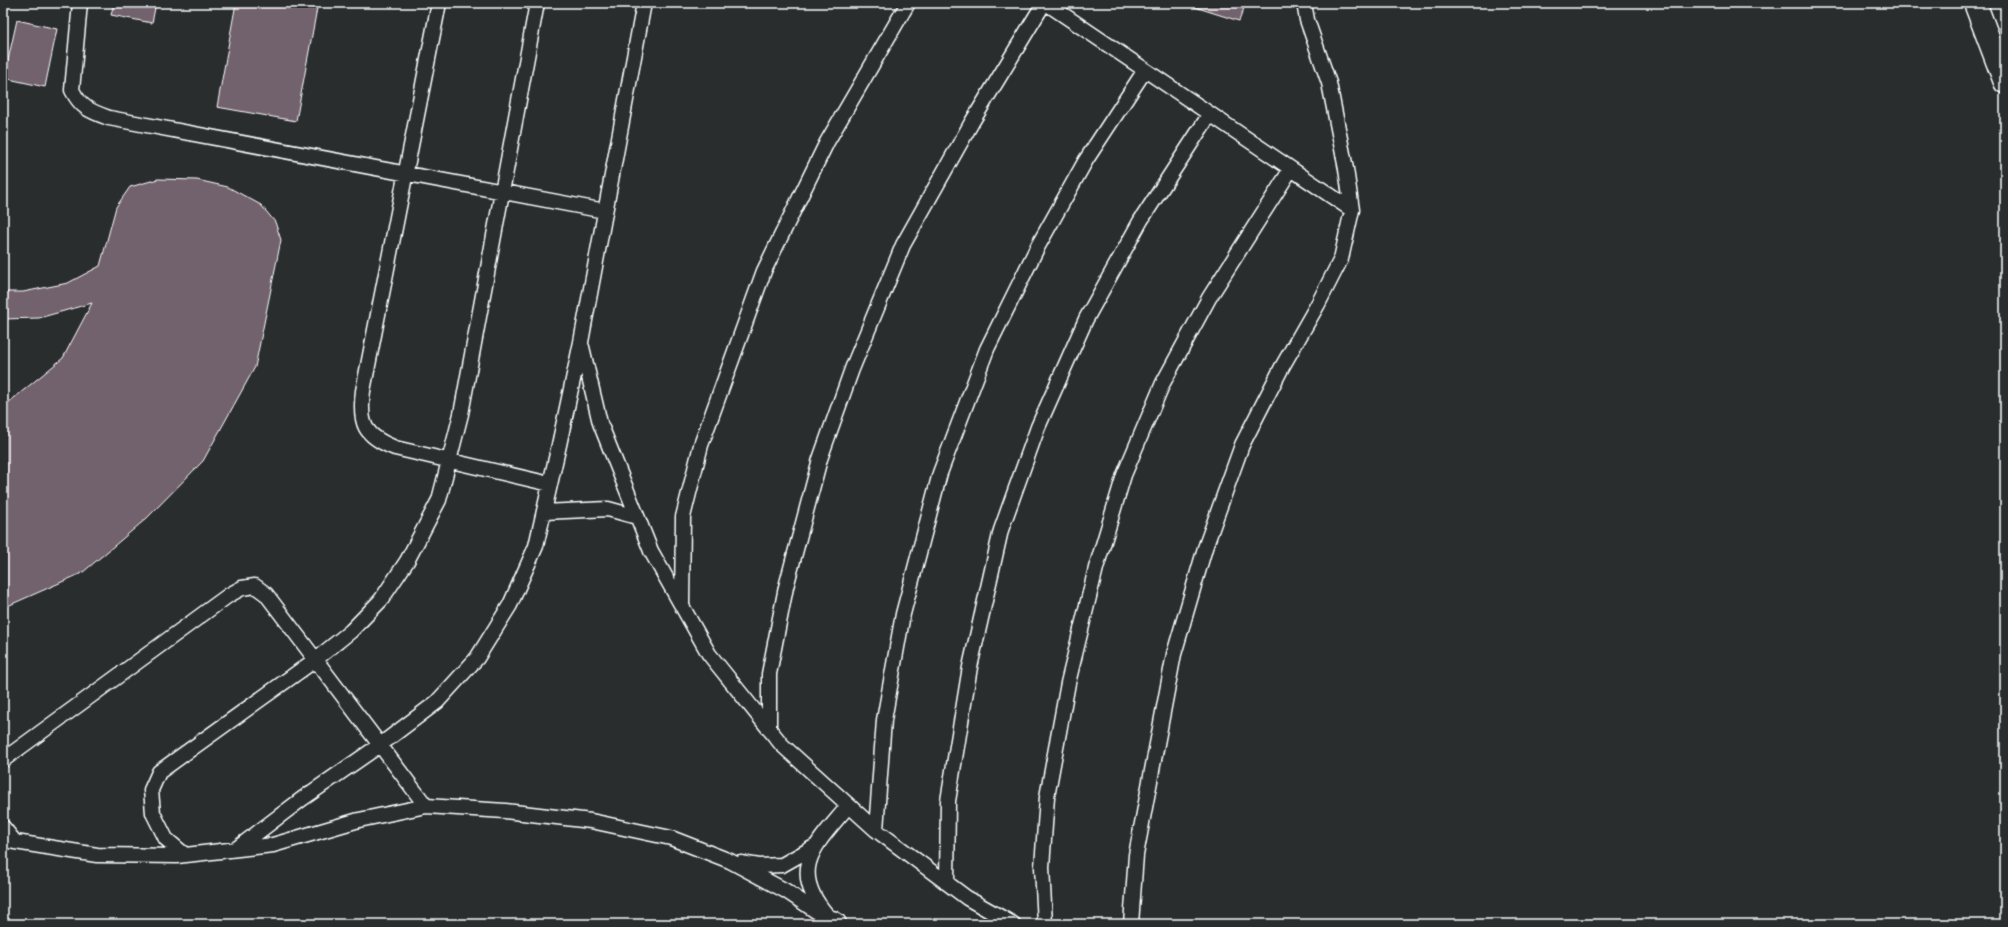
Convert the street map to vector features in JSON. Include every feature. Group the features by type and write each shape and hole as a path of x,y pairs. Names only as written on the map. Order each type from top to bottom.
{"highway":[{"path":"1969,3 1978,12 2005,82"}],"lane":[{"path":"80,3 72,90 78,102 91,112 109,118 605,211"},
{"path":"439,3 363,391 361,411 367,429 378,442 449,461 550,484"},
{"path":"185,855 166,839 153,813 151,790 159,772 352,632 381,600 407,561 439,500 461,414 537,3"},
{"path":"236,849 302,799 380,745 437,702 477,658 510,605 536,546 544,512 581,342 644,3"},
{"path":"682,606 683,517 702,445 764,271 827,142 908,3"},
{"path":"769,730 769,674 786,587 820,459 852,369 903,245 972,122 1045,3 1352,210"},
{"path":"1130,924 1136,854 1174,654 1205,548 1242,445 1282,367 1318,304 1341,259 1352,210 1346,169 1329,83 1307,20 1304,3"},
{"path":"876,830 884,720 903,614 940,473 987,349 1038,246 1086,160 1145,70"},
{"path":"947,883 950,793 970,667 1001,530 1038,427 1086,319 1141,220 1210,114"},
{"path":"1045,924 1042,866 1047,797 1068,683 1096,568 1124,475 1163,383 1209,298 1291,169"},
{"path":"581,342 600,423 651,551 709,654 782,745 848,806 876,830 967,898 1013,924"},
{"path":"544,512 608,509 637,516"},
{"path":"3,760 204,613 242,588 255,586 266,594 426,806"},
{"path":"3,828 9,841 97,855 185,855 273,845 359,820 426,806 505,811 591,821 671,838 730,861 786,891 834,923"},
{"path":"834,923 821,909 810,886 807,866 814,848 848,806"},
{"path":"730,861 759,866 782,865 814,848"}],"building":[{"path":"114,3 156,3 152,23 111,15"},
{"path":"236,3 318,3 296,121 217,107"},
{"path":"1182,3 1246,3 1239,21"},
{"path":"17,20 57,29 45,87 4,78"},
{"path":"158,179 197,180 228,187 261,205 275,222 281,240 255,367 203,461 147,518 82,573 3,608 3,407 63,358 92,303 39,318 3,319 3,292 23,292 68,283 100,266 116,207 130,187"}]}
